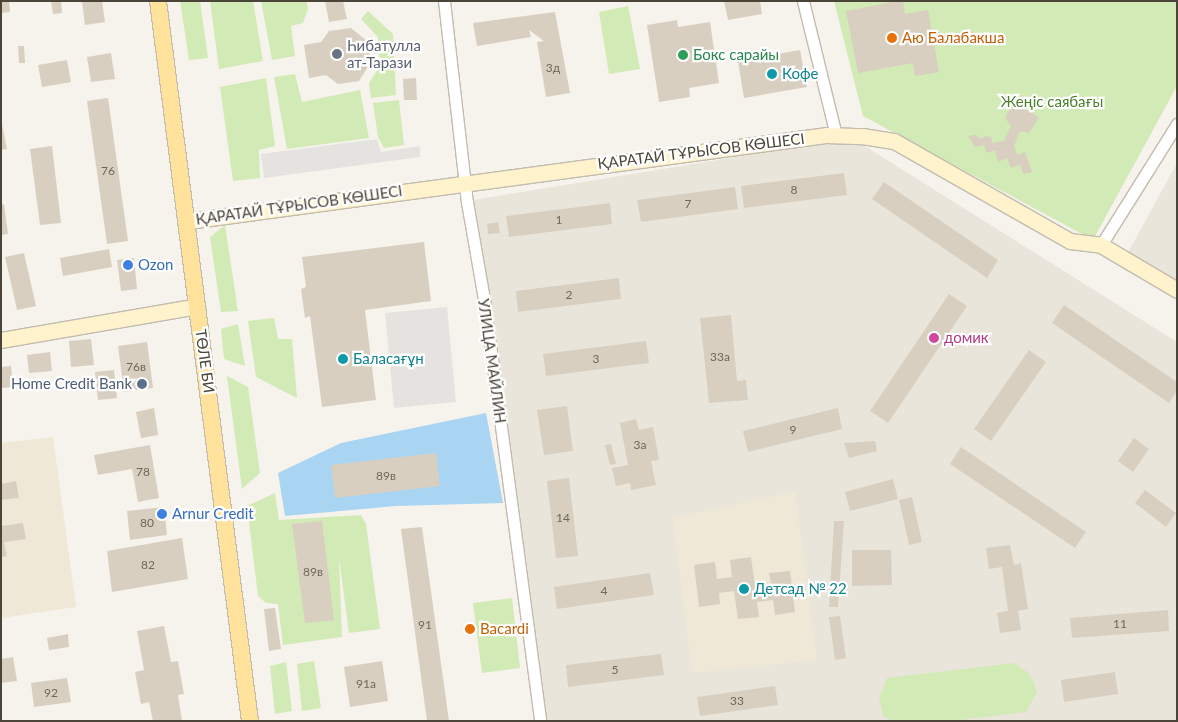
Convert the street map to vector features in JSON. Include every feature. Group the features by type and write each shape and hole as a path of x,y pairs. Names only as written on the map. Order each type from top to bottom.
{"main road":[{"name":"ТӨЛЕ БИ","path":"158,1 188,221 196,306 250,721"},
{"name":"ҚАРАТАЙ ТҰРЫСОВ КӨШЕСІ","path":"188,221 465,182 836,135 894,141 1070,241 1101,244 1177,290"},
{"path":"1,340 196,306"}],"street":[{"name":"УЛИЦА МАЙЛИН","path":"444,1 465,182 484,299 540,721"},
{"path":"803,1 836,135"},
{"path":"1101,244 1177,124"}],"shaded area":[{"path":"852,138 1177,342 1177,721 545,721 473,200"},
{"path":"377,139 381,152 420,146 420,157 264,178 261,154"},
{"path":"1177,163 1177,289 1124,260"},
{"path":"447,307 456,402 394,408 385,313"},
{"path":"53,437 76,607 1,618 1,443"},
{"path":"795,491 817,660 692,673 673,518"}],"green space":[{"path":"180,1 200,1 208,58 189,60"},
{"path":"210,1 253,1 263,61 219,69"},
{"path":"261,1 307,1 308,9 303,23 291,26 295,56 272,60"},
{"name":"Жеңіс саябағы","path":"834,1 1177,1 1177,86 1093,240 863,116"},
{"path":"628,6 640,69 609,74 599,12"},
{"path":"368,11 393,34 396,95 371,98 369,83 380,66 378,37 361,19"},
{"path":"295,74 302,102 360,90 369,138 287,149 274,77"},
{"path":"266,78 275,146 259,150 260,178 233,181 220,87"},
{"path":"399,100 404,145 384,148 378,137 373,103"},
{"path":"225,225 238,311 221,312 210,237"},
{"path":"274,318 278,339 292,339 297,398 256,377 248,321"},
{"path":"238,324 245,366 224,359 221,329"},
{"path":"227,376 248,387 260,473 242,489"},
{"path":"275,493 279,520 361,515 366,524 380,629 349,633 339,558 342,637 283,645 278,604 266,603 258,596 247,506"},
{"path":"512,598 520,668 482,673 473,603"},
{"path":"314,661 321,708 302,711 297,664"},
{"path":"286,662 292,711 275,714 270,666"},
{"path":"1014,663 1030,674 1037,692 1026,712 952,721 893,721 883,716 879,698 887,678"}],"water":[{"path":"486,413 503,503 396,506 285,516 278,473 341,443"}],"building":[{"path":"1,1 9,1 10,12 1,13"},
{"path":"51,1 61,1 62,13 53,14"},
{"path":"82,1 102,1 105,22 85,25"},
{"path":"325,1 343,1 347,19 329,22"},
{"path":"724,1 760,1 762,14 728,20"},
{"name":"Аю Балабакша","path":"903,1 905,14 928,10 939,72 915,76 913,63 858,73 846,11"},
{"path":"555,12 570,93 546,97 537,42 544,41 529,30 531,37 477,46 473,23"},
{"name":"Бокс сарайы","path":"677,20 678,27 710,22 719,83 689,88 690,97 659,102 647,25"},
{"name":"Һибатулла ат-Тарази","path":"351,28 367,41 371,62 359,81 338,84 326,75 309,78 304,45 321,42 329,31"},
{"path":"18,46 24,46 25,63 19,63"},
{"name":"Кофе","path":"800,50 807,87 744,98 738,61"},
{"path":"111,53 115,79 91,82 87,57"},
{"path":"67,60 71,82 42,87 38,65"},
{"path":"416,78 417,100 404,100 403,79"},
{"path":"108,98 128,241 107,244 87,101"},
{"path":"1013,103 1039,117 1029,133 1020,131 1014,146 1017,155 1025,152 1032,172 1023,174 1020,165 1011,168 1007,158 998,162 995,150 986,153 984,145 975,147 968,136 976,135 981,139 985,136 991,137 992,143 1004,141 1011,126 1005,118"},
{"path":"1,119 7,149 1,150"},
{"path":"52,146 61,223 40,225 30,149"},
{"path":"844,173 847,195 744,208 741,186"},
{"path":"884,182 998,260 987,278 872,199"},
{"path":"735,187 738,209 641,222 637,200"},
{"path":"610,203 612,224 509,237 506,216"},
{"path":"4,204 8,234 1,235 1,205"},
{"path":"498,222 500,233 488,234 487,224"},
{"name":"Баласағұн","path":"424,242 431,301 365,310 376,400 322,407 310,316 305,318 301,289 306,287 302,257"},
{"path":"109,249 112,267 63,276 60,258"},
{"path":"24,253 36,306 17,310 5,257"},
{"path":"134,258 137,289 121,291 117,260"},
{"path":"619,278 621,299 518,312 516,291"},
{"path":"949,294 967,306 888,423 870,411"},
{"path":"1064,305 1177,382 1177,391 1169,403 1052,323"},
{"path":"731,315 737,381 746,380 748,400 709,403 700,318"},
{"path":"91,339 94,365 71,367 69,341"},
{"path":"646,341 649,363 546,376 543,354"},
{"path":"147,342 153,388 124,392 118,346"},
{"path":"1029,350 1046,362 991,441 974,429"},
{"path":"50,352 52,371 29,373 27,355"},
{"path":"11,366 13,387 1,388 1,367"},
{"path":"114,370 117,398 98,400 95,372"},
{"path":"567,406 573,451 544,455 537,410"},
{"path":"154,408 158,435 141,438 136,412"},
{"path":"838,408 842,429 748,452 743,431"},
{"path":"636,419 639,430 653,427 659,460 651,461 656,485 631,490 630,483 616,486 612,468 628,465 620,423"},
{"path":"1134,438 1149,449 1133,472 1118,461"},
{"path":"875,441 877,451 849,458 844,443"},
{"path":"611,444 616,464 610,465 605,445"},
{"path":"150,445 159,498 138,502 132,469 98,475 94,455"},
{"path":"961,447 1086,532 1075,548 950,464"},
{"path":"436,453 440,486 335,498 331,465"},
{"path":"569,478 578,556 556,558 547,481"},
{"path":"893,479 898,499 850,511 845,492"},
{"path":"16,481 19,498 1,500 1,484"},
{"path":"1145,490 1176,513 1166,527 1135,503"},
{"path":"912,497 922,542 909,545 899,500"},
{"path":"164,507 167,535 130,540 127,511"},
{"path":"322,521 334,620 305,623 292,524"},
{"path":"834,521 844,521 838,607 829,607"},
{"path":"23,523 26,539 4,542 7,556 1,557 1,526"},
{"path":"422,527 449,721 427,721 401,529"},
{"path":"182,538 188,579 112,592 107,551"},
{"path":"1010,545 1014,565 1021,563 1028,609 1018,611 1021,630 1000,633 997,613 1008,611 1002,567 989,569 986,548"},
{"path":"852,550 891,550 892,585 852,586"},
{"name":"Детсад № 22","path":"751,557 755,586 771,584 769,573 790,571 795,612 775,615 773,600 757,602 759,617 738,619 734,591 719,593 720,604 699,607 694,565 715,562 717,579 732,577 730,560"},
{"path":"650,573 654,595 557,609 554,587"},
{"path":"275,608 281,649 269,651 264,609"},
{"path":"1168,610 1169,631 1072,638 1070,618"},
{"path":"840,616 846,658 835,660 829,617"},
{"path":"164,626 171,662 178,661 184,694 178,695 182,721 153,721 149,702 141,704 135,672 144,670 137,631"},
{"path":"68,634 69,647 49,650 47,638"},
{"path":"661,654 664,675 568,687 566,665"},
{"path":"13,657 17,681 1,683 1,659"},
{"path":"382,661 388,701 350,707 344,667"},
{"path":"1115,672 1118,694 1064,702 1061,680"},
{"path":"67,678 71,702 34,707 31,683"},
{"path":"775,686 778,705 700,716 697,697"}],"place":[{"name":"Аю Балабакша","path":"892,38"},
{"name":"Һибатулла ат-Тарази","path":"337,54"},
{"name":"Бокс сарайы","path":"683,55"},
{"name":"Кофе","path":"772,74"},
{"name":"Ozon","path":"128,265"},
{"name":"домик","path":"934,338"},
{"name":"Баласағұн","path":"343,359"},
{"name":"Home Credit Bank","path":"142,384"},
{"name":"Arnur Credit","path":"162,514"},
{"name":"Детсад № 22","path":"744,589"},
{"name":"Bacardi","path":"470,629"}]}
